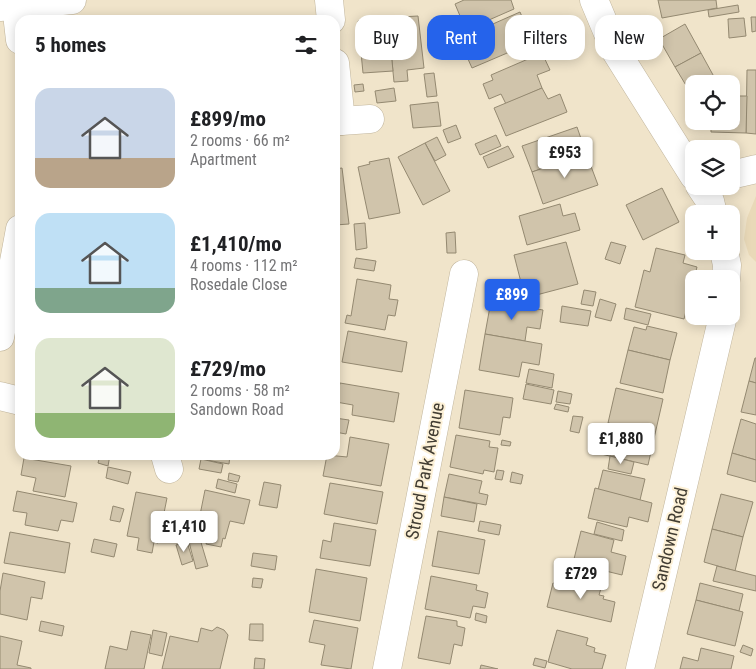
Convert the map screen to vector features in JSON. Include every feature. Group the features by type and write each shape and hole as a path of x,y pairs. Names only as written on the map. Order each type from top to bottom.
{"street":[{"path":"15,26 8,6 72,0"},
{"path":"329,0 330,15"},
{"path":"594,0 615,50 685,162"},
{"path":"340,121 370,119"},
{"path":"740,173 756,169"},
{"path":"0,337 15,256"},
{"name":"Stroud Park Avenue","path":"387,669 464,274"},
{"name":"Sandown Road","path":"640,669 722,325"},
{"path":"0,396 15,400"}],"shaded area":[{"path":"756,196 756,262 749,255 744,239 747,218"}],"building":[{"path":"464,0 511,0 514,9 495,17 495,15 460,15 455,4"},
{"path":"658,0 716,0 717,8 663,18"},
{"path":"738,5 739,12 709,17 708,10"},
{"path":"417,16 424,68 407,70 408,81 394,82 392,60 417,60"},
{"path":"751,17 756,17 756,31 752,32"},
{"path":"744,18 746,36 729,38 728,19"},
{"path":"505,19 505,54 495,58 495,23"},
{"path":"685,24 701,53 675,67 663,46 663,37"},
{"path":"701,53 713,75 685,75 685,84 675,67"},
{"path":"362,60 392,60 393,71 363,73"},
{"path":"468,60 491,60 472,68"},
{"path":"526,60 545,60 550,70 537,75 542,88 506,104 501,94 489,99 483,84 493,80 491,75"},
{"path":"747,70 756,70 756,134 746,133"},
{"path":"434,73 437,96 427,97 424,74"},
{"path":"363,84 364,91 355,92 354,85"},
{"path":"394,88 396,101 377,103 375,91"},
{"path":"542,88 548,99 560,94 567,112 506,136 494,108"},
{"path":"740,96 747,96 746,133 711,132 711,130 740,130"},
{"path":"438,102 441,126 413,128 410,105"},
{"path":"456,125 461,138 448,143 443,130"},
{"path":"577,127 586,153 532,172 522,146"},
{"path":"496,135 501,146 480,155 475,144"},
{"path":"437,137 446,155 435,161 425,143"},
{"path":"425,143 450,191 423,205 398,157"},
{"path":"508,146 514,157 488,168 483,157"},
{"path":"586,153 598,185 543,204 532,172"},
{"path":"389,158 400,213 369,219 358,167 370,164 369,162"},
{"path":"340,168 342,168 349,224 340,225"},
{"path":"662,188 679,222 643,240 626,205"},
{"path":"560,204 563,216 575,213 580,230 527,245 519,216"},
{"path":"365,223 367,248 356,250 354,224"},
{"path":"455,232 456,253 447,253 446,233"},
{"path":"566,242 578,284 525,298 514,255"},
{"path":"611,242 626,246 620,264 605,259"},
{"path":"656,248 685,255 683,263 697,267 696,270 685,270 684,319 635,307 644,270 650,272"},
{"path":"356,258 376,261 374,271 354,268"},
{"path":"357,279 391,285 389,299 398,300 395,316 388,315 385,330 345,323 347,315 351,316"},
{"path":"584,290 596,292 593,306 581,304"},
{"path":"600,299 616,304 611,321 595,317"},
{"path":"491,301 543,310 540,329 527,327 525,341 485,334"},
{"path":"562,306 591,311 588,326 560,322"},
{"path":"626,308 651,314 648,325 624,319"},
{"path":"647,326 677,333 670,360 628,350 634,327 646,330"},
{"path":"348,331 407,342 402,372 342,362"},
{"path":"485,334 542,344 539,365 522,362 519,377 479,370"},
{"path":"628,350 670,360 663,393 620,383"},
{"path":"756,358 756,383 749,381"},
{"path":"529,369 554,374 552,388 526,383"},
{"path":"749,381 756,383 756,415 741,412"},
{"path":"340,383 399,393 394,422 352,415 353,405 340,403"},
{"path":"526,384 554,390 551,404 523,399"},
{"path":"616,388 663,399 655,434 608,423"},
{"path":"465,390 513,398 510,418 503,417 500,435 459,428"},
{"path":"558,391 572,394 570,404 556,402"},
{"path":"556,404 569,407 568,412 554,409"},
{"path":"573,416 583,417 579,433 570,431"},
{"path":"340,419 349,420 346,434 340,433"},
{"path":"741,419 756,424 756,460 732,453"},
{"path":"608,423 655,434 648,465 601,454"},
{"path":"456,435 490,441 489,447 498,448 494,472 484,470 483,474 450,467"},
{"path":"350,437 389,444 381,486 323,476 326,460 340,460 340,456 347,457"},
{"path":"502,440 511,442 510,446 501,445"},
{"path":"732,453 756,460 756,482 727,474"},
{"path":"610,456 634,462 631,474 608,469"},
{"path":"24,460 36,460 71,466 65,497 33,491 36,478 21,475"},
{"path":"99,460 109,460 108,466 98,463"},
{"path":"201,460 223,464 221,473 199,469"},
{"path":"206,460 229,460 229,464"},
{"path":"108,467 131,472 128,484 106,478"},
{"path":"497,470 504,471 502,480 495,479"},
{"path":"603,470 645,479 640,500 598,490"},
{"path":"512,472 523,475 521,484 510,482"},
{"path":"229,473 240,476 238,482 228,480"},
{"path":"449,474 482,481 479,493 488,495 486,505 444,497"},
{"path":"218,479 237,484 235,493 216,488"},
{"path":"264,482 281,485 277,508 259,505"},
{"path":"330,483 383,492 377,524 324,514"},
{"path":"595,488 652,503 648,522 629,517 627,527 588,518"},
{"path":"205,490 250,500 244,524 230,521 221,547 206,544 209,533 197,530"},
{"path":"17,491 77,503 73,522 61,520 58,531 25,525 27,513 13,511"},
{"path":"136,492 167,498 158,543 154,542 152,553 137,550 139,538 127,536"},
{"path":"721,494 753,502 743,537 712,529"},
{"path":"444,497 477,504 474,522 441,516"},
{"path":"113,506 124,509 120,522 110,520"},
{"path":"480,521 501,525 499,535 478,531"},
{"path":"597,522 624,530 622,541 594,534"},
{"path":"334,523 376,530 370,566 320,558 323,540 331,542"},
{"path":"712,529 743,537 735,571 704,562"},
{"path":"438,531 485,540 479,574 432,566"},
{"path":"581,531 614,540 611,552 626,556 622,575 573,563"},
{"path":"10,532 70,543 65,573 4,563"},
{"path":"94,539 117,544 114,557 91,552"},
{"path":"200,539 208,566 196,569 189,542"},
{"path":"187,542 193,561 182,565 176,545"},
{"path":"253,553 277,556 275,570 251,566"},
{"path":"717,566 756,576 756,591 713,581"},
{"path":"316,569 367,578 360,621 309,612"},
{"path":"3,573 45,582 42,599 31,597 27,620 0,614 0,591"},
{"path":"431,576 477,585 476,590 488,593 485,608 473,606 470,618 425,609"},
{"path":"569,577 602,585 599,595 604,596 603,599 615,602 611,622 547,607 553,583 567,586"},
{"path":"253,578 263,579 261,588 252,587"},
{"path":"700,583 743,594 739,611 696,600"},
{"path":"696,600 743,612 735,646 687,634"},
{"path":"476,613 487,616 486,623 475,620"},
{"path":"426,616 457,621 457,626 465,628 462,646 454,644 450,664 418,658"},
{"path":"314,620 358,628 351,669 321,665 325,645 309,642"},
{"path":"41,621 64,626 62,636 39,631"},
{"path":"250,624 263,624 263,641 249,640"},
{"path":"217,627 224,630 228,635 220,669 162,669 170,636 198,642 201,628 212,631"},
{"path":"153,630 167,633 162,656 149,653"},
{"path":"557,630 588,638 586,645 595,648 594,652 606,655 602,669 572,669 548,662"},
{"path":"131,631 151,635 144,669 105,669 110,646 127,650"},
{"path":"0,636 22,641 17,665 31,669 0,669"},
{"path":"743,645 753,649 751,656 740,652"},
{"path":"701,648 734,656 731,669 680,669 683,657 698,661"},
{"path":"255,658 265,659 264,669 254,669"},
{"path":"535,658 547,661 545,668 533,665"},
{"path":"481,665 498,669 480,669"}]}
